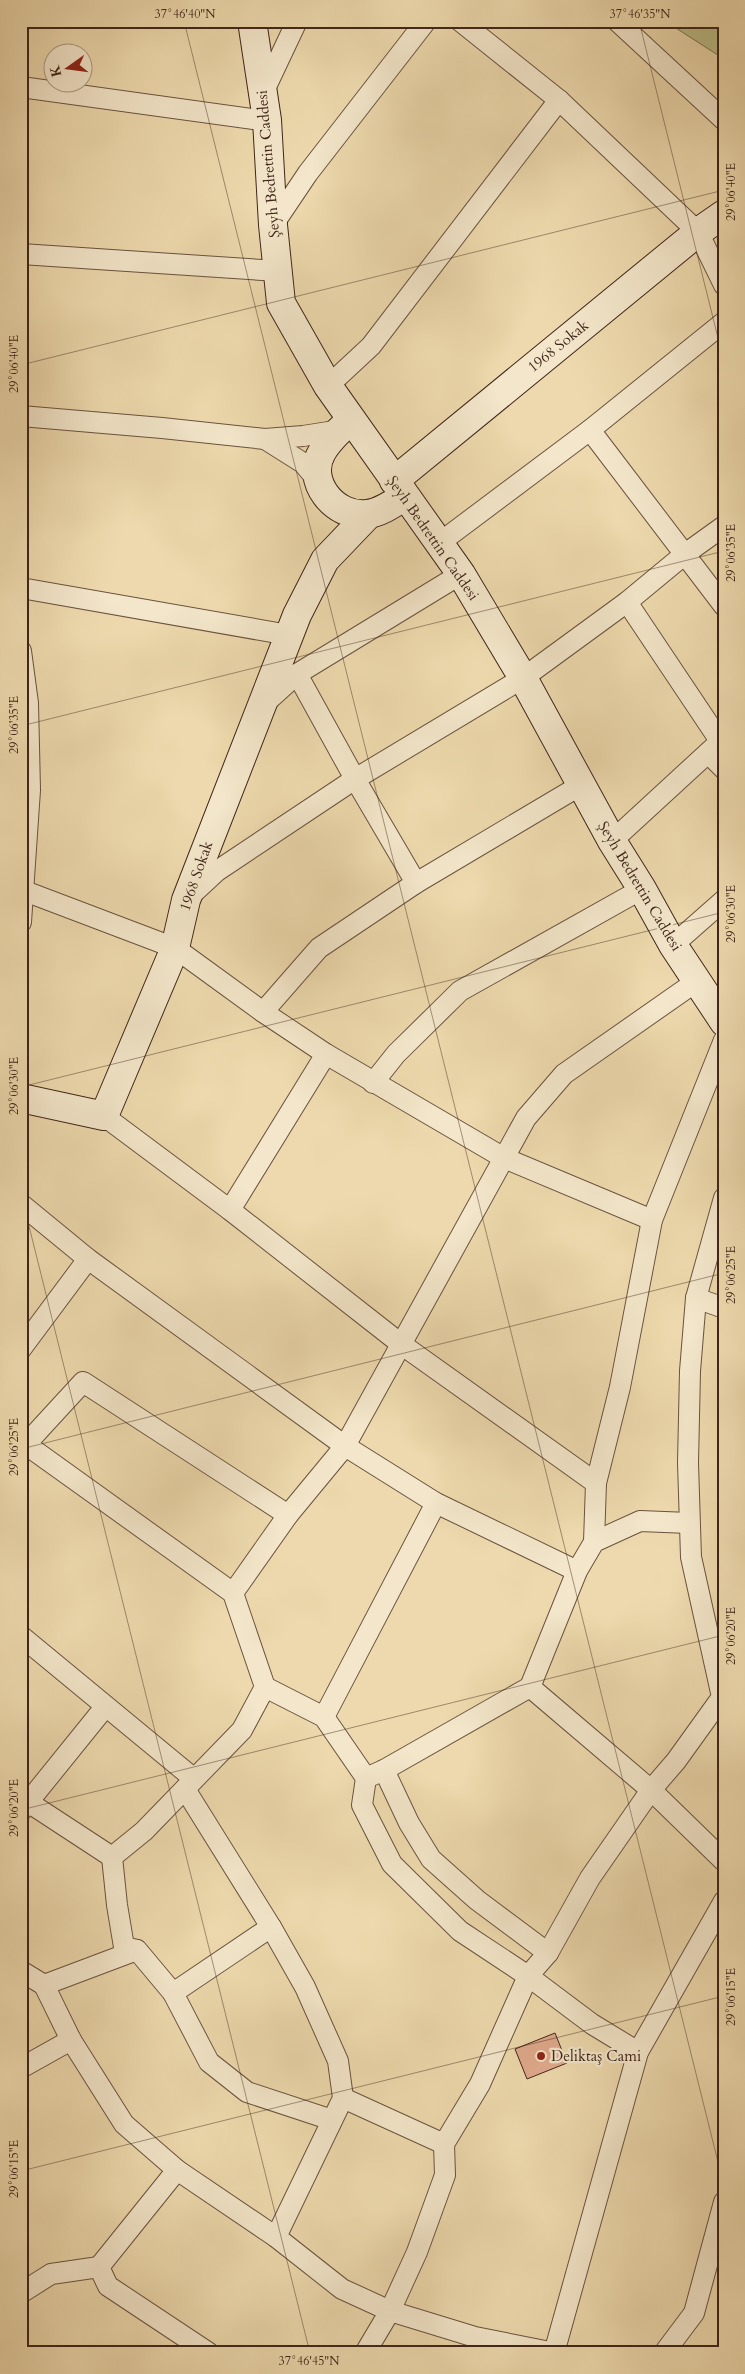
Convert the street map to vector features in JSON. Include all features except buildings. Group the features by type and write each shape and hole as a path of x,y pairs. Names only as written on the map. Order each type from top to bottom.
{"street":[{"name":"Şeyh Bedrettin Caddesi","path":"252,21 267,121 273,225 281,303 328,386 346,425 400,489 461,574 523,678 612,842 642,889 673,945 724,1022"},
{"path":"263,93 297,21"},
{"path":"273,225 308,173 426,21"},
{"path":"460,21 558,100 698,232 724,285"},
{"path":"617,21 724,120"},
{"path":"21,87 267,121"},
{"path":"328,386 371,346 558,100"},
{"name":"1968 Sokak","path":"368,514 400,489 698,232 724,214"},
{"path":"21,254 278,271"},
{"path":"438,544 590,430 724,322"},
{"path":"21,416 80,420 264,439 303,436 346,425"},
{"path":"325,560 328,531 322,489 321,453 346,425"},
{"path":"590,430 724,606"},
{"path":"264,439 303,463 339,508 353,514 368,514"},
{"path":"325,560 368,514"},
{"path":"186,900 217,871 355,779 523,678 627,602 685,554 724,526"},
{"name":"1968 Sokak","path":"104,1116 174,948 186,900 289,635 325,560"},
{"path":"260,708 298,674 461,574"},
{"path":"21,588 289,635"},
{"path":"627,602 717,744 724,769"},
{"path":"21,651 30,790 21,922"},
{"path":"298,674 355,779 416,883"},
{"path":"612,842 717,744"},
{"path":"263,1012 319,948 416,883 581,785"},
{"path":"374,1083 396,1054 460,991 642,889"},
{"path":"22,890 174,948 263,1012 326,1054 504,1158 652,1220"},
{"path":"673,945 724,900"},
{"path":"233,1593 288,1515 345,1446 526,1118 564,1074 697,981"},
{"path":"638,2052 592,2024 528,1976 460,1931 392,1864 362,1805 375,1774 530,1687 577,1571 594,1542 596,1483 620,1387 652,1220 724,1040"},
{"path":"230,1210 326,1054"},
{"path":"21,1098 104,1116 230,1210 401,1344 596,1483"},
{"path":"365,2353 390,2311 417,2252 445,2175 444,2144 480,2084 528,1976 548,1953 590,1878 651,1790 676,1761 723,1697 690,1557 689,1523 690,1371 696,1298 724,1198"},
{"path":"21,1204 88,1259 345,1446 436,1503 577,1571"},
{"path":"21,1349 88,1259"},
{"path":"696,1298 724,1308"},
{"path":"288,1515 83,1382 24,1443 233,1593 265,1687 324,1717 375,1774 431,1859 477,1900 548,1953"},
{"path":"324,1717 436,1503"},
{"path":"594,1542 640,1521 689,1523"},
{"path":"21,1636 105,1706 189,1784 305,1987 338,2061 343,2098 276,2237"},
{"path":"112,1856 144,1831 242,1730 265,1687"},
{"path":"530,1687 651,1790 724,1861"},
{"path":"105,1706 23,1808 112,1856"},
{"path":"112,1856 124,1947 137,1950 173,1993 210,2062 247,2092 332,2120"},
{"path":"21,1971 44,1985 71,2040 124,2124 177,2170 276,2237 342,2290 390,2311 475,2337 527,2350 554,2353 638,2052 724,1901"},
{"path":"173,1993 271,1927"},
{"path":"44,1985 137,1950"},
{"path":"21,2068 71,2040"},
{"path":"343,2098 444,2144"},
{"path":"21,2293 51,2274 99,2267 177,2170"},
{"path":"664,2353 694,2312 717,2255 723,2209"},
{"path":"99,2267 108,2286 209,2353"}],"green space":[{"path":"665,21 724,21 724,59"}],"place":[{"name":"Deliktaş Cami","path":"541,2056"}]}
